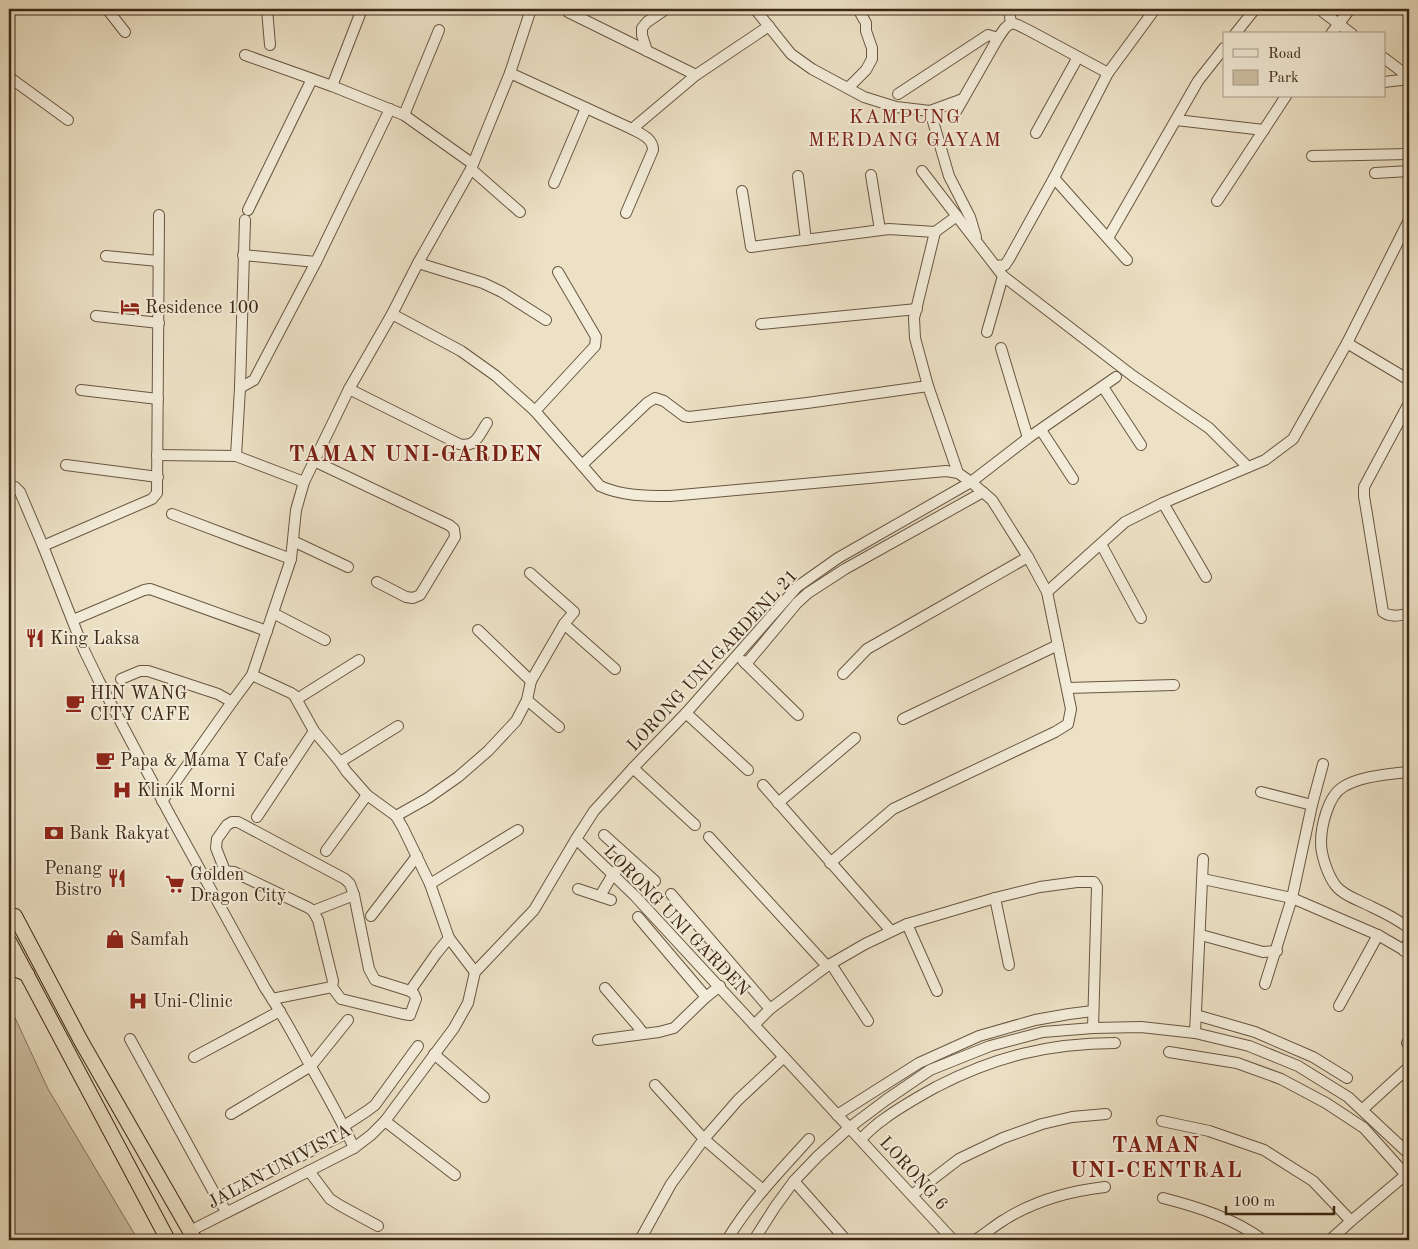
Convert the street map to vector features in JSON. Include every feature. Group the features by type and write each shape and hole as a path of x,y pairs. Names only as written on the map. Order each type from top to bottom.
{"highway":[{"path":"11,912 24,933 80,1041 192,1236"},
{"path":"9,941 168,1240"},
{"path":"9,967 27,974"}],"street":[{"path":"107,9 126,32"},
{"path":"267,9 270,45"},
{"path":"332,86 362,9"},
{"path":"162,801 252,675 291,559 296,510 304,482 349,390 472,167 510,73 531,9"},
{"path":"646,51 642,28 647,22 666,9"},
{"path":"755,9 791,54 812,69 864,97 896,107 930,111 963,99"},
{"path":"848,88 866,70 872,59 872,48 866,31 866,23 858,9"},
{"path":"1009,9 1011,23"},
{"path":"996,266 1005,265 1054,178 1108,73 1155,9"},
{"path":"1238,32 1255,9"},
{"path":"1319,9 1349,32"},
{"path":"1333,32 1350,9"},
{"path":"568,12 696,75"},
{"path":"954,115 998,38 1011,23"},
{"path":"1011,23 1024,28 1108,73"},
{"path":"632,129 696,75 769,26"},
{"path":"404,114 438,30"},
{"path":"898,94 988,35 998,38"},
{"path":"1108,238 1198,81 1223,49"},
{"path":"245,56 332,86 404,114 472,167 520,212"},
{"path":"1036,133 1078,57"},
{"path":"1386,60 1409,78"},
{"path":"510,73 632,129 650,140 653,144 653,150 626,212"},
{"path":"9,78 68,120"},
{"path":"1386,82 1409,78"},
{"path":"248,210 312,79"},
{"path":"1217,200 1285,98"},
{"path":"554,183 586,108"},
{"path":"240,388 254,380 316,262 390,109"},
{"path":"930,111 950,176 970,217 979,244"},
{"path":"1176,120 1264,130"},
{"path":"1312,156 1409,154"},
{"path":"922,171 1003,276 1133,376 1209,428 1248,467"},
{"path":"1375,172 1409,171"},
{"path":"871,175 880,230"},
{"path":"798,176 806,240"},
{"path":"1054,178 1127,260"},
{"path":"742,191 751,247 880,230 905,229 935,232"},
{"path":"43,546 152,499 157,493 159,215"},
{"path":"957,216 935,232 914,318 915,338 928,386 958,473"},
{"path":"236,456 245,220"},
{"path":"1047,592 1125,522 1163,503 1265,460 1293,439 1347,343 1409,220"},
{"path":"106,256 158,261"},
{"path":"243,256 316,262"},
{"path":"418,263 490,286 546,320"},
{"path":"535,411 595,346 596,337 558,272"},
{"path":"987,332 1003,276"},
{"path":"761,324 917,309"},
{"path":"392,314 461,351 496,376 535,411 600,486 609,490 636,495 670,496 946,471 958,473 992,500 1028,557 1047,592 1071,709 1068,724 1056,732 893,809 830,863"},
{"path":"96,316 159,323"},
{"path":"1347,343 1409,380"},
{"path":"1001,348 1028,438"},
{"name":"LORONG UNI-GARDENL 21","path":"475,972 534,910 594,811 686,713 797,587 838,558 971,482 1028,438 1116,377"},
{"path":"582,465 647,403 655,398 664,401 684,416 689,417 928,386"},
{"path":"1103,387 1141,446"},
{"path":"82,390 158,399"},
{"path":"349,390 467,446 474,444 488,423"},
{"path":"1409,403 1364,487 1383,612 1392,616 1409,614"},
{"path":"1040,430 1073,480"},
{"path":"158,456 236,456 304,482"},
{"path":"314,461 454,529 455,537 420,595 413,598 406,597 377,582"},
{"path":"66,465 158,477"},
{"path":"9,488 15,487 20,492 84,650 99,681 204,878 265,988 280,1011 354,1148"},
{"path":"746,664 797,603 808,593 845,569 983,492"},
{"path":"1163,503 1206,577"},
{"path":"172,514 291,559"},
{"path":"293,541 348,567"},
{"path":"1101,544 1141,618"},
{"path":"843,674 867,649 1028,557"},
{"path":"838,558 845,569"},
{"path":"396,816 428,798 450,782 488,751 516,721 527,700 531,681 564,624 574,612 530,573"},
{"path":"73,620 150,589 267,630"},
{"path":"273,613 325,640"},
{"path":"564,624 615,669"},
{"path":"478,630 531,681"},
{"path":"903,719 1058,645"},
{"path":"736,655 798,715"},
{"path":"297,699 359,660"},
{"path":"121,679 140,671 148,671 218,694 232,702"},
{"path":"252,675 291,693 297,699 314,731 346,771 367,795 396,816 430,884 450,938 475,972"},
{"path":"1066,688 1174,685"},
{"path":"527,700 559,727"},
{"path":"686,713 748,770"},
{"path":"340,762 398,726"},
{"path":"257,817 314,731"},
{"path":"778,803 855,738"},
{"path":"1265,984 1277,951 1292,898 1323,764"},
{"path":"633,768 696,825"},
{"path":"1409,772 1367,778 1342,787 1333,796 1325,816 1321,843 1325,864 1335,885 1343,892 1409,928"},
{"path":"763,786 891,931"},
{"path":"1261,792 1312,805"},
{"path":"326,851 367,795"},
{"path":"204,878 221,871 234,872 309,908 318,920 333,981 332,987 341,999 410,1015 416,999 414,994 375,980 369,969 354,894 350,884 345,879 238,822 232,822 227,825 217,839 216,848 225,871"},
{"path":"430,884 518,830"},
{"path":"604,835 655,881"},
{"path":"709,836 829,965 868,1021"},
{"name":"LORONG UNI GARDEN","path":"576,839 635,896 784,1057"},
{"path":"371,916 417,856"},
{"path":"600,896 613,874 629,858"},
{"path":"1195,1033 1203,860"},
{"path":"1203,879 1292,898 1408,948"},
{"path":"754,1025 770,1009 829,965 865,944 907,924 1040,887 1077,882 1094,882 1097,887 1093,1028"},
{"path":"578,888 611,900"},
{"path":"313,911 354,894"},
{"path":"671,894 770,1009"},
{"path":"995,898 1010,965"},
{"path":"638,917 706,997"},
{"path":"907,924 937,991"},
{"path":"9,941 24,933"},
{"path":"1201,935 1264,952 1277,951"},
{"path":"1339,1006 1378,935"},
{"path":"410,991 436,954 450,938"},
{"name":"JALAN UNIVISTA","path":"192,1236 226,1212 309,1172 354,1148 371,1135 385,1121 454,1028 468,1003 475,972"},
{"path":"598,1040 667,1031 674,1028 720,986"},
{"path":"272,999 332,987"},
{"path":"604,988 643,1033"},
{"path":"194,1057 280,1011"},
{"path":"837,1115 919,1063 979,1036 1035,1020 1092,1011"},
{"path":"1196,1016 1263,1036 1313,1057 1347,1078"},
{"path":"231,1114 310,1066 348,1020"},
{"path":"754,1240 794,1181 850,1127 886,1100 930,1070 990,1046 1043,1032 1141,1027 1195,1033 1249,1046 1298,1066 1348,1097 1409,1154"},
{"path":"130,1038 226,1212"},
{"path":"861,1139 884,1118 921,1095 987,1064 1009,1056 1042,1048 1086,1043 1115,1043"},
{"path":"217,1198 345,1130 375,1105 418,1046"},
{"path":"1169,1052 1237,1064 1282,1079 1326,1103 1364,1128 1408,1173 1330,1240"},
{"path":"434,1054 484,1097"},
{"path":"640,1240 671,1184 704,1139 738,1100 784,1057"},
{"name":"LORONG 6","path":"784,1057 953,1240"},
{"path":"1362,1109 1409,1067"},
{"path":"655,1086 704,1139 763,1190"},
{"path":"912,1195 959,1159 1003,1138 1042,1124 1072,1117 1106,1114"},
{"path":"385,1121 455,1175"},
{"path":"1162,1121 1209,1131 1264,1150 1313,1181 1351,1221"},
{"path":"727,1240 763,1190 808,1139"},
{"path":"309,1172 330,1199 378,1226"},
{"path":"794,1181 846,1240"},
{"path":"975,1240 1004,1220 1040,1202 1065,1193 1105,1187"},
{"path":"1163,1198 1193,1206 1224,1218 1263,1240"}],"green space":[{"path":"9,1009 11,1009 48,1089 138,1240 9,1240"}],"place":[{"name":"Residence 100","path":"130,307"},
{"name":"King Laksa","path":"35,638"},
{"name":"HIN WANG CITY CAFE","path":"75,703"},
{"name":"Papa & Mama Y Cafe","path":"105,760"},
{"name":"Klinik Morni","path":"122,790"},
{"name":"Bank Rakyat","path":"54,833"},
{"name":"Penang Bistro","path":"117,878"},
{"name":"Golden Dragon City","path":"175,884"},
{"name":"Samfah","path":"115,939"},
{"name":"Uni-Clinic","path":"138,1001"}],"district":[{"name":"KAMPUNG MERDANG GAYAM","path":"905,128"},
{"name":"TAMAN UNI-GARDEN","path":"416,453"},
{"name":"TAMAN UNI-CENTRAL","path":"1156,1156"}]}
